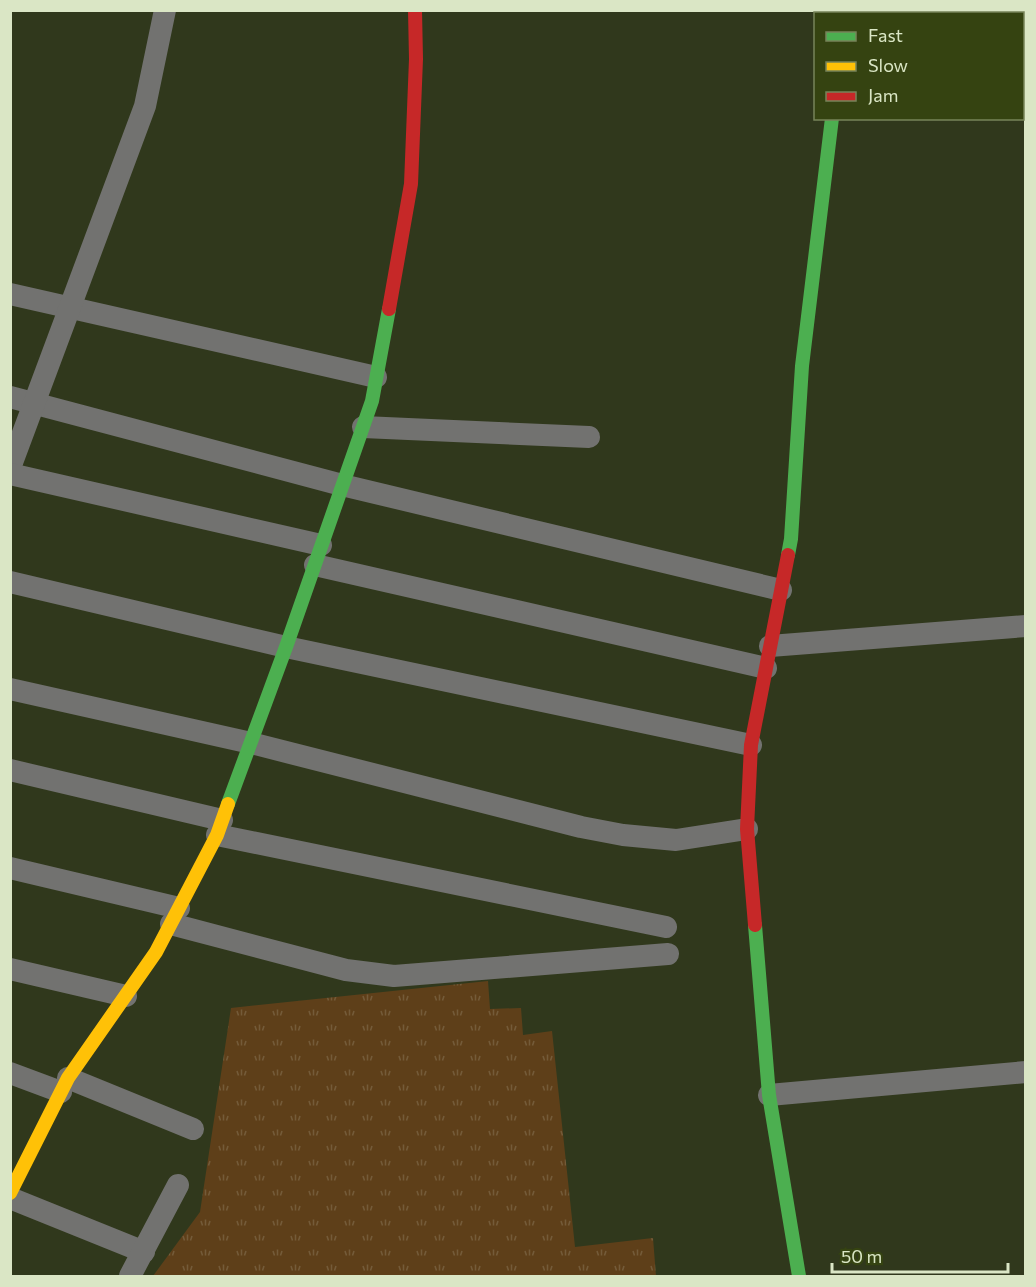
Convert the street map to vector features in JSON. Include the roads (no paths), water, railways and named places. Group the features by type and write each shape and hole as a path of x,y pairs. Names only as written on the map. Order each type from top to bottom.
{"street":[{"path":"10,468 145,106 165,10"},
{"path":"10,1193 64,1085 156,952 220,828 363,427 372,400 411,184 416,59 414,10"},
{"path":"799,1276 769,1095 747,829 751,745 791,539 802,366 832,120"},
{"path":"10,294 376,377"},
{"path":"10,397 342,485 781,590"},
{"path":"363,427 589,437"},
{"path":"10,474 318,555 768,657 1026,626"},
{"path":"10,582 286,647 751,745"},
{"path":"10,689 251,743 581,827 623,835 676,840 747,829"},
{"path":"10,770 220,828 666,927"},
{"path":"10,868 175,916 346,970 394,976 668,954"},
{"path":"10,969 126,996"},
{"path":"769,1095 1026,1072"},
{"path":"10,1073 64,1085 193,1129"},
{"path":"130,1276 178,1185"},
{"path":"10,1198 144,1252"}]}
